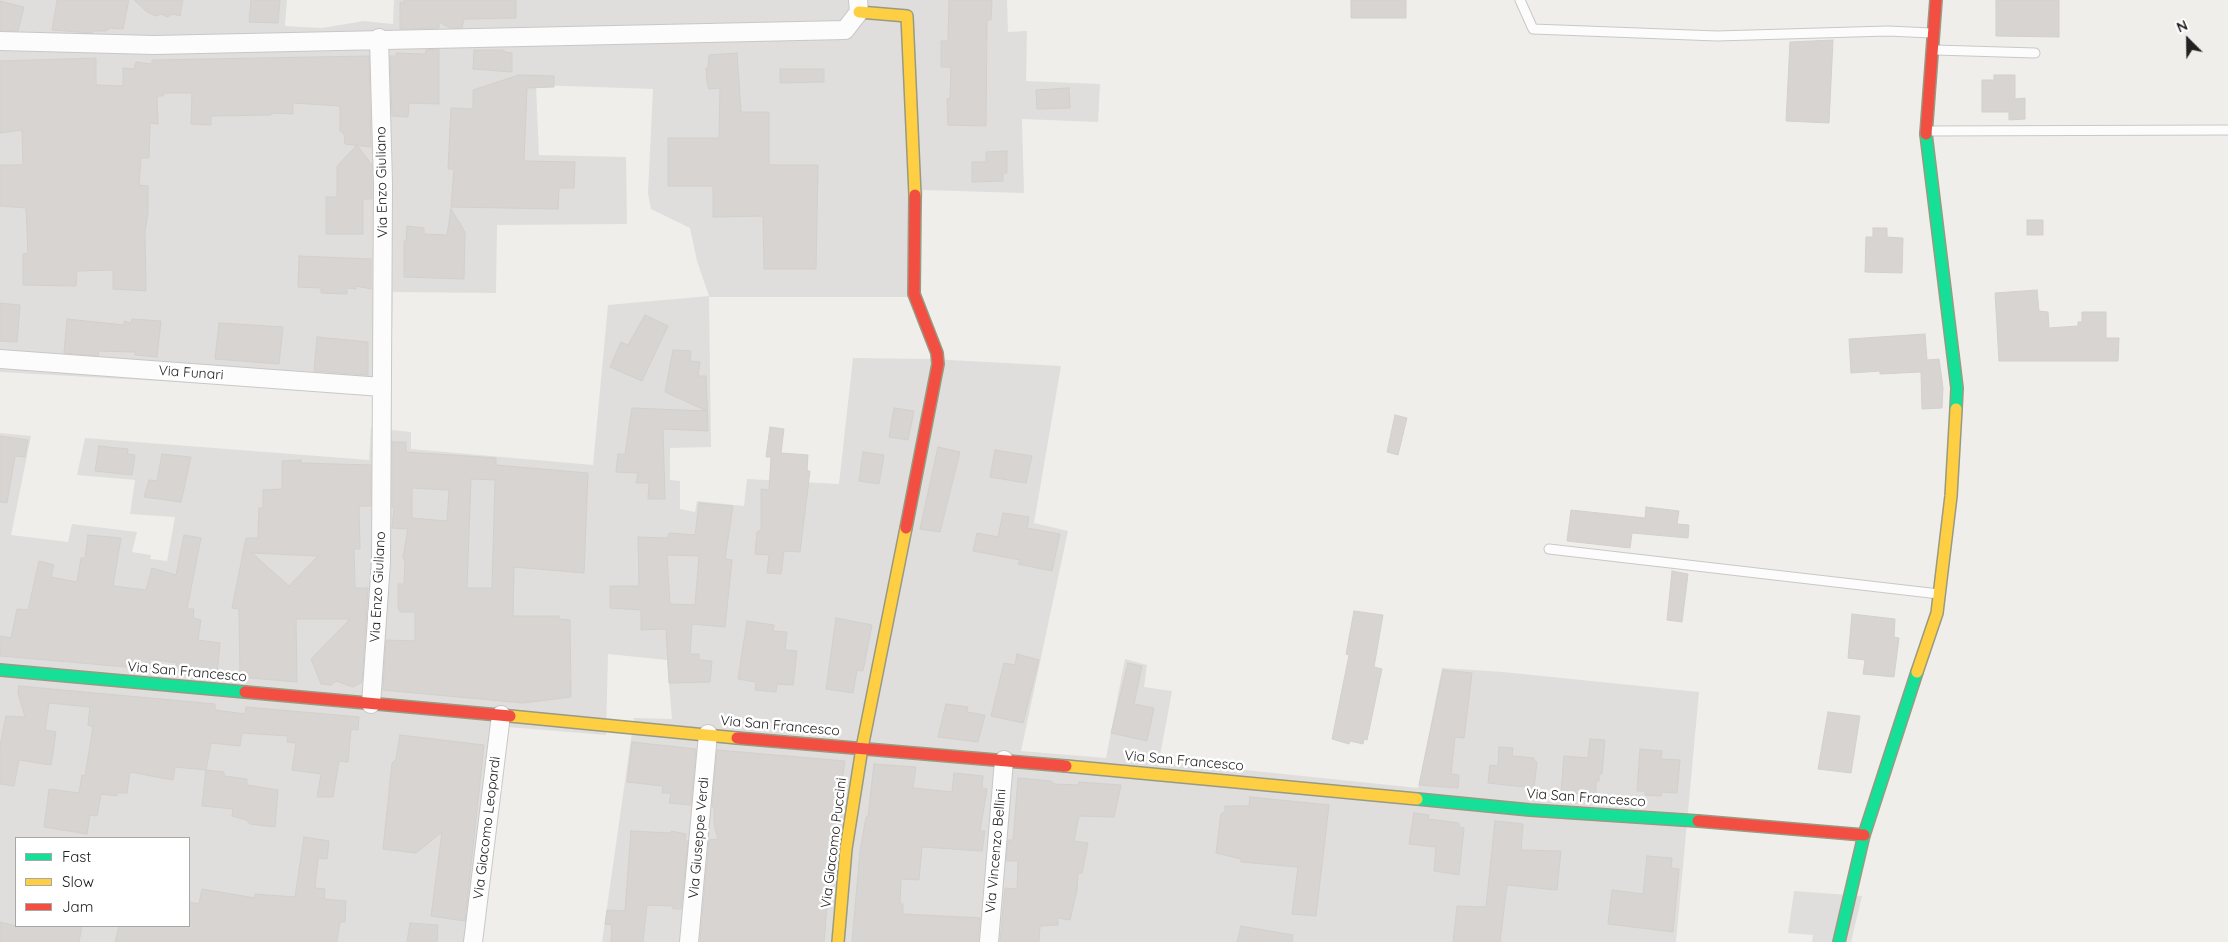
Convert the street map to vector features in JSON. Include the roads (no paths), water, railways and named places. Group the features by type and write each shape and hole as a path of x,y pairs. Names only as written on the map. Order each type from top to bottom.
{"street":[{"path":"1839,942 1864,835 1937,613 1951,496 1957,388 1926,131 1936,0"},
{"path":"0,41 154,44 845,30 858,6"},
{"name":"Via Giacomo Puccini","path":"838,942 846,848 862,748 938,364 937,353 914,294 915,186 907,16 858,6"},
{"name":"Via Enzo Giuliano","path":"371,704 381,562 383,184 379,38"},
{"name":"Via Funari","path":"0,359 382,387"},
{"name":"Via San Francesco","path":"0,670 1004,760 1530,810 1675,819 1864,835"},
{"name":"Via Giacomo Leopardi","path":"473,942 501,714"},
{"name":"Via Giuseppe Verdi","path":"689,942 708,734"},
{"name":"Via Vincenzo Bellini","path":"989,942 1004,760"}],"lane":[{"path":"1520,0 1533,29 1717,36 1888,31 1933,33"},
{"path":"1932,50 2034,53"},
{"path":"1926,131 2228,130"},
{"path":"1549,549 1940,594"}]}
